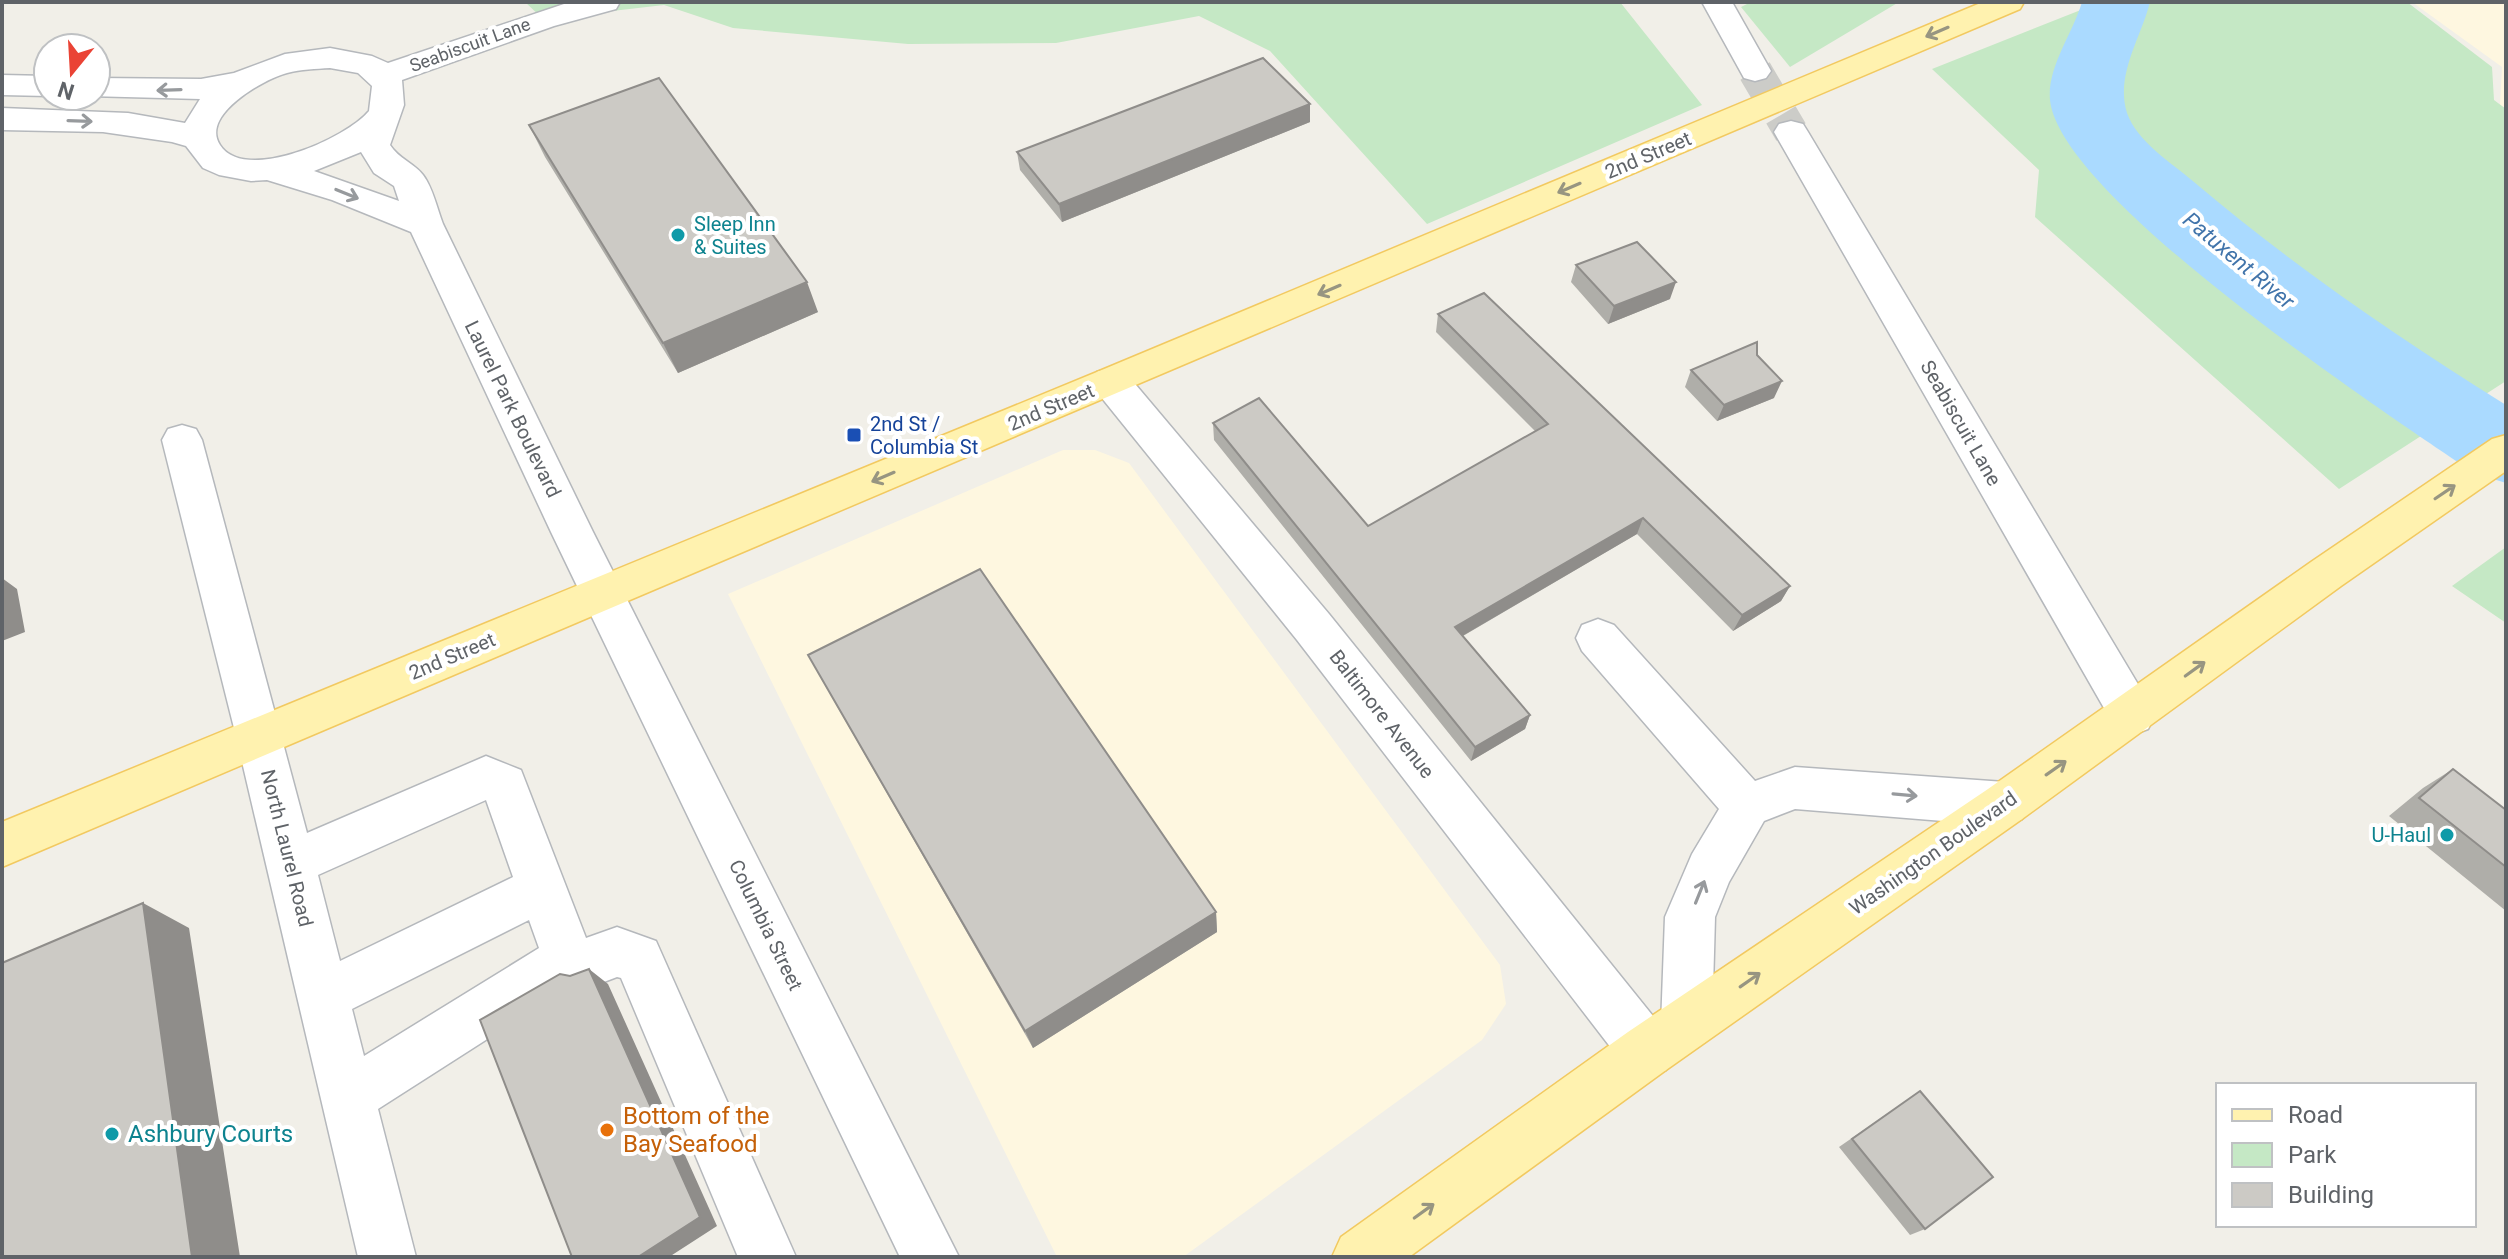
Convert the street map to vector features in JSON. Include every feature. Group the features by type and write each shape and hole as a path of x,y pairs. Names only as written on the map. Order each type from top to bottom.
{"main road":[{"name":"2nd Street","path":"2,845 1111,382 2009,2"},
{"name":"Washington Boulevard","path":"1361,1257 1666,1038 2005,804 2506,450"}],"street":[{"name":"Seabiscuit Lane","path":"383,76 543,19 605,2"},
{"path":"1717,2 1755,71"},
{"path":"381,118 362,137 336,153 305,164 272,170 243,169 219,162 204,150 199,133 205,115 219,97 242,81 270,68 300,60 330,58 357,61 383,76"},
{"name":"Laurel Park Boulevard","path":"383,76 388,83 390,100 373,145 386,165 409,180 425,224 602,593"},
{"path":"112,88 201,89 242,81"},
{"path":"2,85 32,86"},
{"path":"2,119 167,127 201,139"},
{"name":"Seabiscuit Lane","path":"1791,132 2132,715"},
{"path":"272,170 344,192 425,224"},
{"name":"Baltimore Avenue","path":"1111,382 1313,627 1666,1038"},
{"name":"North Laurel Road","path":"182,440 259,736 387,1257"},
{"name":"Columbia Street","path":"602,593 930,1257"},
{"path":"1598,638 1747,806"},
{"path":"290,864 486,777 504,785 568,958"},
{"path":"1666,1038 1690,917 1709,870 1747,806 1795,788 2005,804"},
{"path":"323,996 542,888"},
{"path":"347,1098 568,958 588,963 617,952 638,958 767,1257"}],"shaded area":[{"path":"2412,2 2506,2 2506,108 2500,105 2502,67"},
{"path":"1063,450 1095,450 1129,463 1500,965 1506,1004 1482,1040 1183,1257 1057,1257 728,594"}],"green space":[{"path":"525,2 1620,2 1702,105 1427,224 1270,51 1199,16 1056,43 908,44 733,28 664,5 543,19"},
{"path":"1751,2 1899,2 1790,67 1741,7"},
{"path":"2101,2 2407,2 2492,67 2494,100 2506,109 2506,381 2339,489 2035,217 2039,170 1932,69"},
{"path":"2506,547 2506,623 2452,586"}],"building":[{"path":"1263,58 1310,104 1059,204 1017,152"},
{"name":"Sleep Inn & Suites","path":"659,78 807,282 663,343 529,125"},
{"path":"1637,242 1676,282 1614,306 1576,265"},
{"path":"1484,293 1790,586 1742,615 1643,518 1455,627 1530,715 1475,747 1213,423 1259,398 1368,526 1548,424 1438,314"},
{"path":"1757,342 1757,355 1782,381 1724,405 1691,370"},
{"path":"980,569 1216,912 1025,1031 808,655"},
{"path":"2453,769 2506,810 2506,867 2419,798"},
{"name":"Ashbury Courts","path":"143,903 192,1257 2,1257 2,963"},
{"name":"Bottom of the Bay Seafood","path":"589,969 700,1217 638,1257 572,1257 480,1020 560,974 570,976"},
{"path":"1920,1091 1993,1177 1925,1229 1852,1139"}],"waterway":[{"name":"Patuxent River","path":"2116,2 2089,77 2087,100 2098,130 2118,157 2248,270 2375,362 2506,449"}],"tunnel":[{"path":"1755,71 1791,132"}],"place":[{"name":"Sleep Inn & Suites","path":"678,235"},
{"name":"2nd St / Columbia St","path":"854,435"},
{"name":"U-Haul","path":"2447,835"},
{"name":"Bottom of the Bay Seafood","path":"607,1130"},
{"name":"Ashbury Courts","path":"112,1134"}]}
